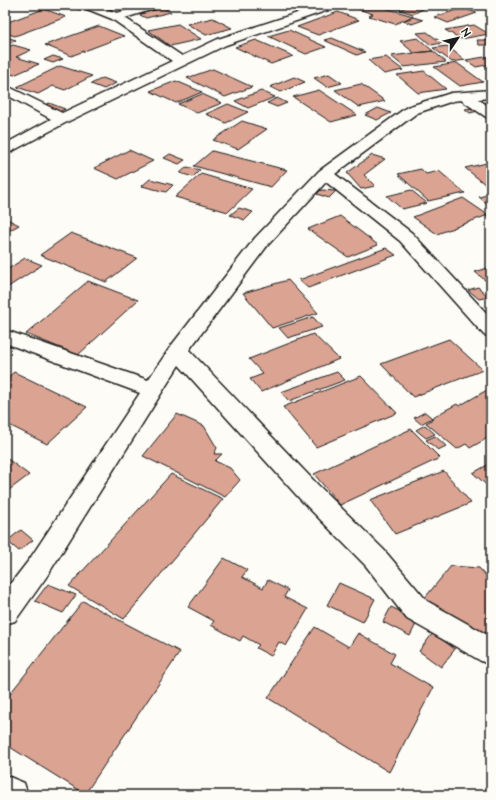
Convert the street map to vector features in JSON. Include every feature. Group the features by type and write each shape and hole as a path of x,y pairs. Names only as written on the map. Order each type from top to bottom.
{"street":[{"path":"86,5 116,17 181,61"},
{"path":"116,17 156,5"},
{"path":"5,150 62,119 229,39 333,5"},
{"path":"5,89 62,119"},
{"path":"5,612 38,568 178,351 261,242 325,174 412,110 451,97 491,94"},
{"path":"465,96 491,114"},
{"path":"325,174 406,237 491,330"},
{"path":"5,336 154,390"},
{"path":"178,351 309,492 375,558 417,610 491,652"},
{"path":"5,791 12,795"}],"building":[{"path":"65,5 77,5 86,8 80,10"},
{"path":"369,5 379,8 382,7 413,16 395,24 369,16 373,14 358,9"},
{"path":"383,5 408,5 398,9"},
{"path":"411,5 429,6 413,14 400,10"},
{"path":"163,8 171,12 146,18 138,14"},
{"path":"463,8 477,13 448,23 434,17"},
{"path":"44,9 66,17 15,36 5,33 5,23"},
{"path":"338,12 359,20 318,35 297,27"},
{"path":"413,17 423,20 412,24 403,21"},
{"path":"213,18 232,28 206,35 187,24"},
{"path":"178,24 201,39 170,46 148,30"},
{"path":"474,25 489,34 461,39 445,30"},
{"path":"99,26 124,36 71,56 45,45"},
{"path":"289,30 326,47 306,54 268,36"},
{"path":"427,32 442,43 431,45 417,33"},
{"path":"9,38 16,40 5,46 5,40"},
{"path":"332,38 365,52 357,55 324,40"},
{"path":"418,38 433,51 414,53 400,41"},
{"path":"256,40 293,56 271,64 235,47"},
{"path":"477,40 491,40 491,45 479,45"},
{"path":"13,45 31,50 16,57 39,64 14,75 5,72 5,48"},
{"path":"447,46 465,60 452,62 433,48"},
{"path":"433,51 446,62 404,67 391,56"},
{"path":"53,56 63,59 53,63 44,60"},
{"path":"491,56 491,64 476,67 466,60"},
{"path":"386,57 403,70 384,74 368,60"},
{"path":"457,63 483,82 460,86 434,67"},
{"path":"60,66 92,76 65,90 53,86 38,94 17,87"},
{"path":"213,69 252,87 225,97 187,78"},
{"path":"424,71 446,89 418,93 397,75"},
{"path":"329,74 342,83 327,87 314,78"},
{"path":"294,77 305,82 281,92 270,87"},
{"path":"103,78 116,83 104,89 91,84"},
{"path":"176,81 202,92 176,103 150,91"},
{"path":"361,84 385,101 359,107 335,90"},
{"path":"319,90 357,115 331,122 293,97"},
{"path":"261,91 275,97 248,108 235,101"},
{"path":"202,94 222,103 197,113 178,104"},
{"path":"277,98 287,103 277,107 267,103"},
{"path":"49,103 65,109 59,112 43,107"},
{"path":"228,104 248,112 226,123 206,114"},
{"path":"378,108 391,113 377,120 365,115"},
{"path":"473,108 478,111 470,113 465,109"},
{"path":"242,121 267,129 238,149 213,140"},
{"path":"129,150 153,161 118,179 94,168"},
{"path":"212,151 287,170 271,187 194,166"},
{"path":"170,154 185,160 179,164 164,158"},
{"path":"372,155 385,159 364,175 375,186 361,189 347,173"},
{"path":"491,162 491,184 486,185 465,168"},
{"path":"187,167 200,170 193,177 180,173"},
{"path":"421,169 426,174 439,171 465,193 428,201 398,174"},
{"path":"201,174 252,189 228,212 175,197"},
{"path":"150,179 173,185 166,192 142,186"},
{"path":"321,190 336,191 329,198 317,194"},
{"path":"411,190 427,203 402,209 387,196"},
{"path":"491,194 491,207 479,197"},
{"path":"463,198 488,215 437,234 413,217"},
{"path":"239,208 253,212 245,220 230,215"},
{"path":"340,216 378,245 348,257 308,229"},
{"path":"5,218 19,225 5,233"},
{"path":"71,233 137,258 106,282 40,255"},
{"path":"386,248 396,255 308,288 299,280"},
{"path":"25,258 42,265 5,289 5,271"},
{"path":"491,267 491,285 475,272"},
{"path":"288,280 318,313 272,328 243,293"},
{"path":"88,281 138,300 78,355 26,334"},
{"path":"478,287 489,297 479,299 468,290"},
{"path":"313,317 322,327 288,338 279,328"},
{"path":"313,334 339,359 261,392 250,379 263,374 249,359"},
{"path":"449,339 483,370 413,397 381,364"},
{"path":"14,372 87,407 47,444 5,423 5,380"},
{"path":"337,372 345,380 289,401 281,392"},
{"path":"361,376 397,413 316,447 283,407"},
{"path":"487,390 491,393 491,436 470,448 466,444 457,449 426,423 433,419 431,418 457,404 459,406"},
{"path":"425,412 432,418 421,424 414,418"},
{"path":"177,414 204,426 217,448 214,454 222,454 215,461 230,468 240,480 225,497 143,456"},
{"path":"425,425 435,434 426,438 416,430"},
{"path":"411,429 440,458 340,505 314,474"},
{"path":"435,436 446,446 438,450 426,440"},
{"path":"5,457 29,475 5,493"},
{"path":"491,463 491,489 473,473"},
{"path":"444,471 471,503 395,534 370,500"},
{"path":"171,474 223,499 124,619 69,586"},
{"path":"21,530 33,540 19,551 7,541"},
{"path":"224,558 247,570 242,577 263,588 268,580 288,590 284,597 308,609 286,646 279,642 271,656 256,648 259,645 243,636 240,641 211,625 214,621 188,607"},
{"path":"451,566 479,568 491,581 491,643 423,600"},
{"path":"339,583 375,599 363,622 327,605"},
{"path":"48,584 76,595 63,613 35,601"},
{"path":"83,601 180,652 85,794 5,744 5,700"},
{"path":"391,607 418,620 410,636 383,622"},
{"path":"315,627 349,647 358,633 395,654 390,663 433,688 389,772 268,698"},
{"path":"433,633 455,649 441,667 419,651"}]}
